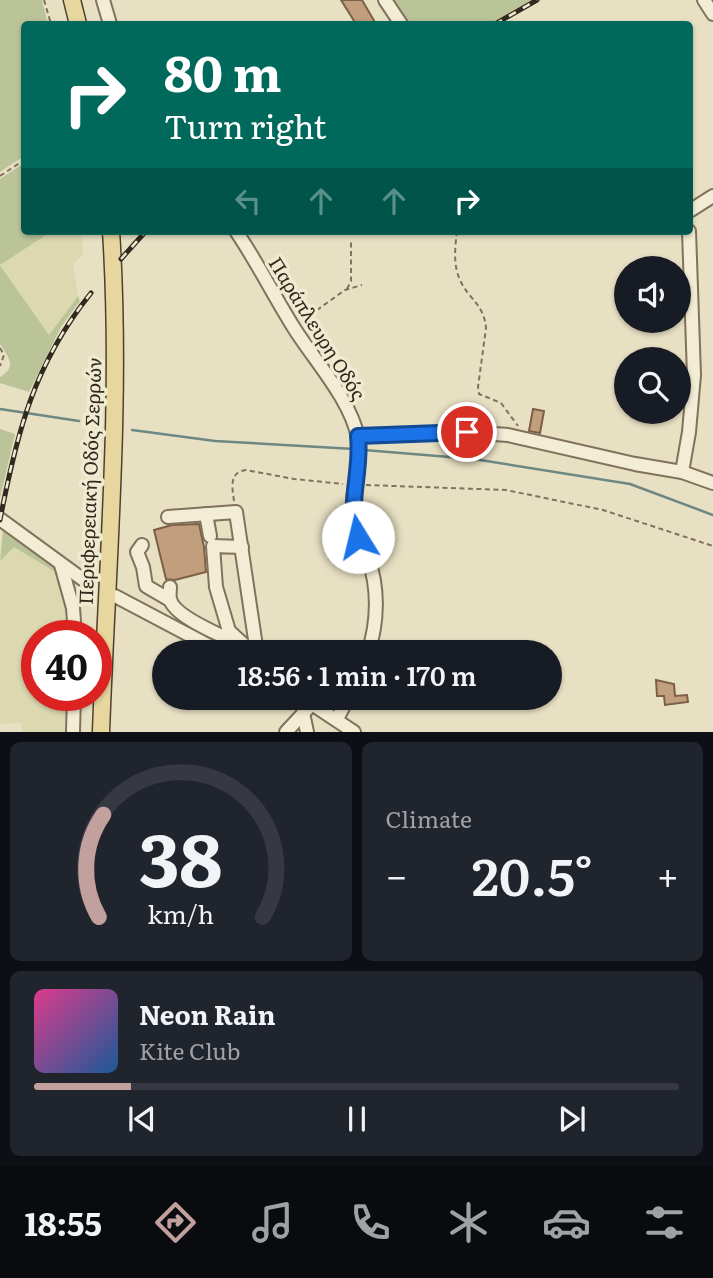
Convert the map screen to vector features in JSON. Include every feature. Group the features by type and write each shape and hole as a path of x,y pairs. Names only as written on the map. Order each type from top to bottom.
{"main road":[{"path":"72,0 77,21"},
{"name":"Περιφερειακή Οδός Σερρών","path":"101,732 116,316 111,235"}],"street":[{"path":"103,0 109,21"},
{"path":"385,0 399,21"},
{"path":"704,0 713,14"},
{"path":"693,210 713,196"},
{"name":"Παράπλευρη Οδός","path":"238,235 350,415 358,440 354,523 372,568 374,583 375,626 371,640"},
{"path":"681,472 689,432 694,374 689,235"},
{"path":"358,440 467,432 488,433 681,472 713,483"},
{"path":"167,517 236,512 253,640"},
{"path":"206,514 210,536"},
{"path":"0,519 85,581"},
{"path":"142,545 137,552 146,586 170,594 175,608 205,628 224,637 229,631"},
{"path":"240,640 229,631 216,587 213,546 242,547"},
{"path":"61,565 74,620"},
{"path":"115,596 198,640"},
{"path":"286,732 302,710"},
{"path":"306,710 307,732"},
{"path":"317,710 337,719 354,732"},
{"path":"337,719 342,710"},
{"path":"73,732 74,711"}],"path":[{"path":"44,0 50,21"},
{"path":"0,176 21,162"},
{"path":"457,235 455,255 459,279 483,310 486,328 479,394 501,402 509,410 525,439"},
{"path":"347,290 351,281 351,243"},
{"path":"293,326 347,290 362,285"},
{"path":"0,348 4,355 0,366"},
{"path":"236,512 232,483 233,476 239,471 355,485 506,490 603,510 713,546"}],"shaded area":[{"path":"46,235 82,235 83,255 73,264 78,296 49,335 0,264"},
{"path":"14,547 60,575 69,620 21,620 21,711 69,711 68,732 22,732 22,723 0,724 0,561"}],"green space":[{"path":"0,0 42,0 47,21 21,21 21,158 0,172"},
{"path":"392,0 533,0 494,21 408,21"},
{"path":"21,165 21,235 46,235 0,265 0,179"},
{"path":"0,265 49,335 78,296 80,301 61,327 29,392 0,383 0,377 10,366 10,362 0,344"},
{"path":"0,429 15,434 0,498"},
{"path":"3,529 50,562 60,575 14,547 0,561"}],"building":[{"path":"341,0 362,0 374,21 354,21"},
{"path":"533,409 544,411 540,433 529,431"},
{"path":"199,524 206,572 175,580 166,579 154,530 172,525"},
{"path":"656,680 674,684 675,696 687,695 688,702 665,705 664,696 657,696"}],"waterway":[{"path":"0,409 79,421"},
{"path":"132,430 215,441 354,449"},
{"path":"364,450 474,459 630,484 713,515"}],"tunnel":[{"path":"85,581 115,595"}],"railway":[{"path":"500,21 537,0"},
{"path":"121,259 142,235"},
{"path":"0,520 13,457 30,400 55,346 91,293"}],"route":[{"path":"358,537 353,511 358,469 358,436 467,432"}]}
